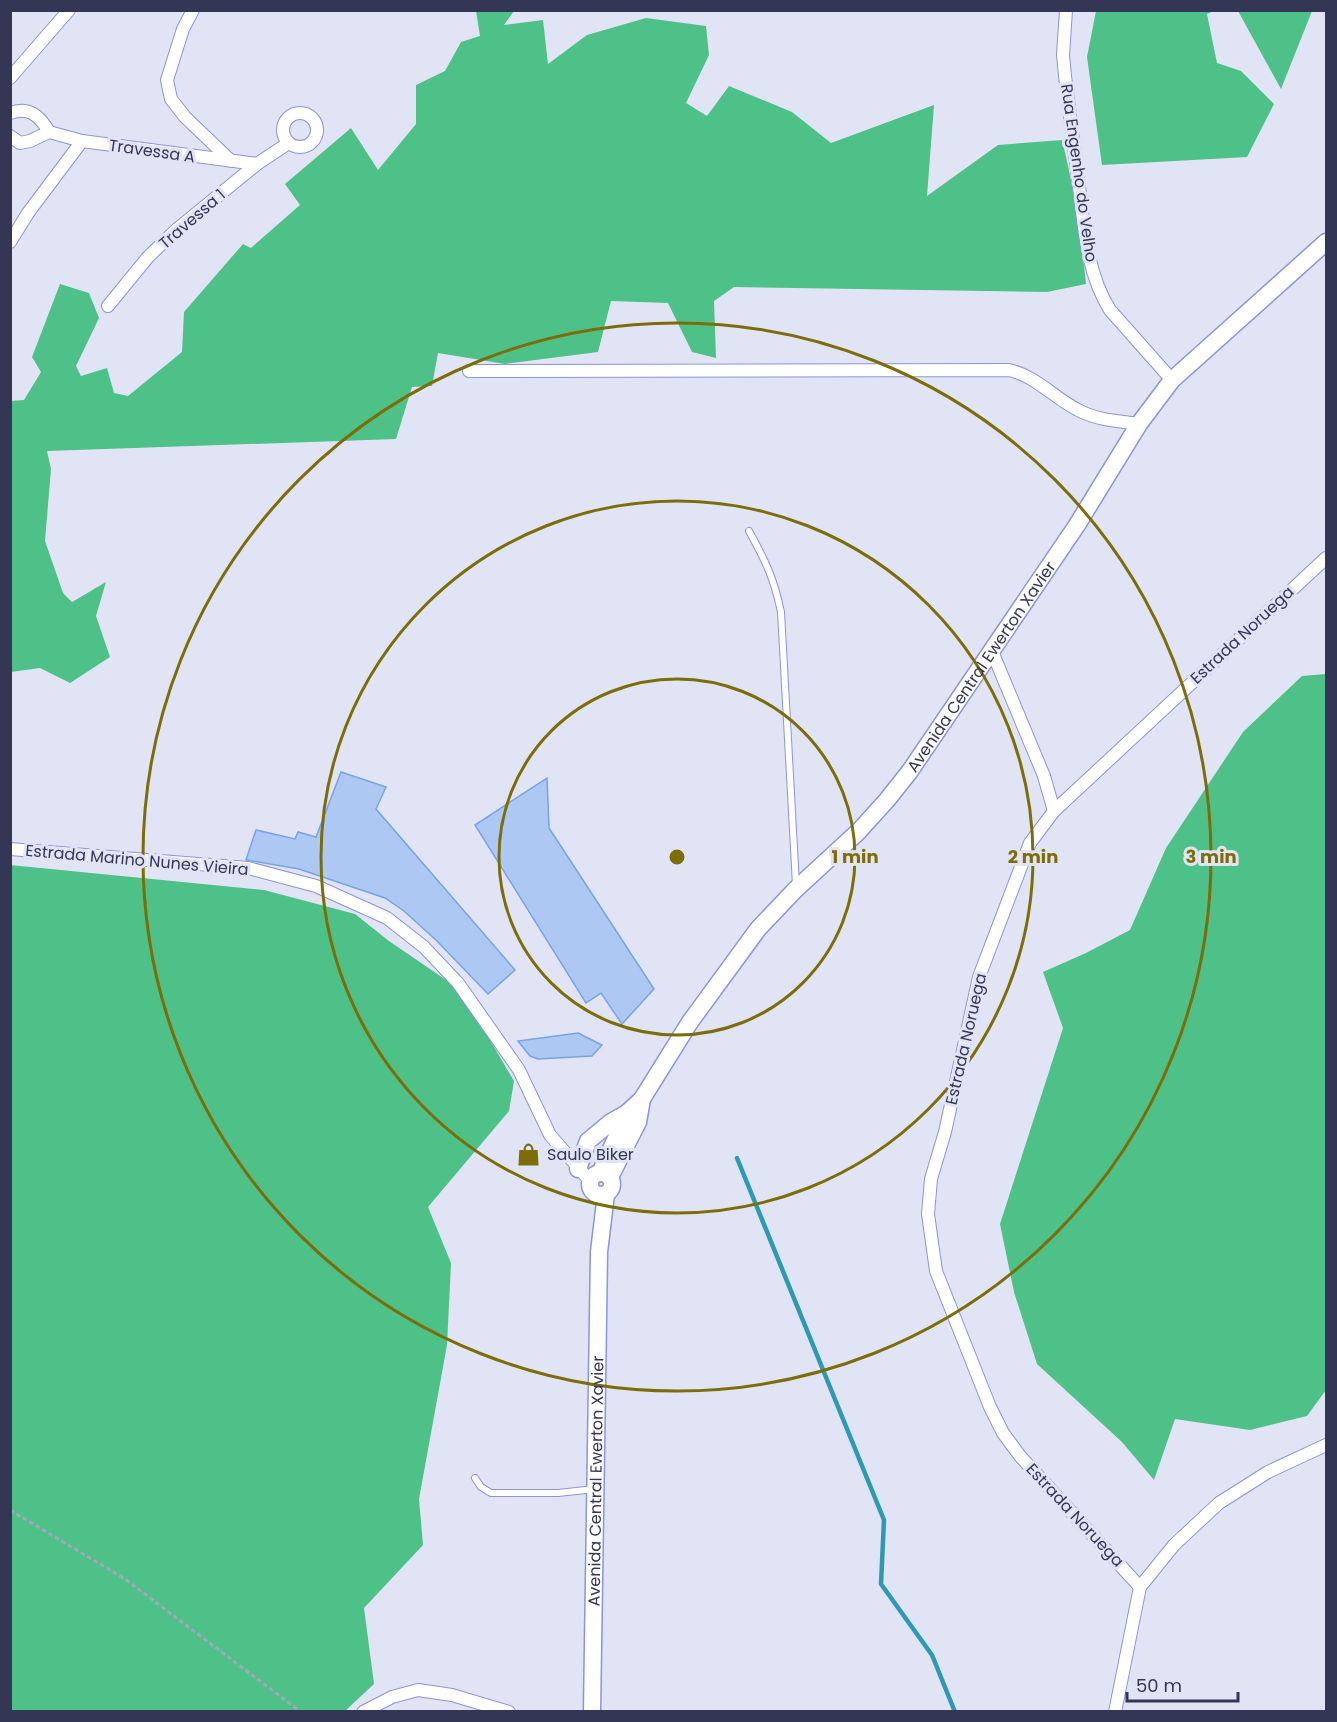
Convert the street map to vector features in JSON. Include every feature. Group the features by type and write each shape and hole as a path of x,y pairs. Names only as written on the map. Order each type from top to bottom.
{"main road":[{"name":"Avenida Central Ewerton Xavier","path":"592,1712 599,1252 594,1237 596,1181 628,1112 642,1099 690,1022 758,929 796,889 859,831 910,771 1077,525 1139,424 1172,380 1326,242"},
{"name":"Avenida Central Ewerton Xavier","path":"596,1181 638,1122 642,1099"},
{"path":"596,1181 588,1141 611,1122 628,1112"}],"street":[{"path":"10,78 69,10"},
{"path":"193,10 183,30 167,80 171,99 185,117 231,161"},
{"name":"Rua Engenho do Velho","path":"1066,10 1063,55 1065,76 1085,235 1097,284 1110,310 1172,380"},
{"name":"Travessa A","path":"10,113 23,110 37,115 49,132 82,141 256,164"},
{"path":"10,136 20,143 49,132"},
{"path":"10,242 28,213 82,141"},
{"name":"Travessa 1","path":"108,306 148,257 175,231 256,164 287,144"},
{"path":"469,372 1009,370 1024,373 1078,410 1096,418 1139,424"},
{"name":"Estrada Noruega","path":"1140,1587 1020,1456 1003,1433 990,1407 936,1271 928,1214 930,1179 945,1131 979,977 1030,843 1053,812 1326,558"},
{"path":"991,649 1044,776 1053,812"},
{"name":"Estrada Marino Nunes Vieira","path":"10,849 248,868 316,886 387,918 424,946 458,983 519,1070 550,1135 596,1181"},
{"path":"1114,1712 1140,1587 1174,1545 1219,1503 1268,1472 1326,1445"},
{"path":"363,1712 392,1696 418,1690 452,1695 509,1712"}],"lane":[{"path":"749,531 769,567 781,612 796,889"},
{"path":"475,1478 481,1487 491,1493 558,1493 595,1489"}],"path":[{"path":"10,1510 125,1578 301,1712"}],"green space":[{"path":"476,11 514,11 504,25 543,20 548,64 587,35 646,18 706,26 709,55 686,103 707,116 729,86 792,112 831,143 934,105 927,196 998,145 1062,140 1077,212 1086,284 1047,292 734,287 714,301 716,358 692,352 668,303 611,301 598,352 505,364 438,353 432,386 412,387 396,439 47,451 51,469 45,541 63,593 72,602 106,582 96,616 110,657 70,683 40,668 11,672 10,401 24,400 41,372 32,357 60,284 89,293 99,318 76,366 81,376 107,368 114,393 128,396 182,352 184,312 243,244 251,248 300,205 285,184 351,128 378,170 416,124 416,85 445,71 461,42 480,36"},
{"path":"1096,11 1214,11 1207,14 1217,63 1241,71 1274,104 1247,157 1102,165 1087,57"},
{"path":"1238,11 1312,11 1281,89"},
{"path":"1326,674 1326,1390 1307,1416 1250,1430 1175,1419 1154,1480 1122,1442 1037,1364 1014,1292 1000,1224 1063,1028 1043,972 1130,930 1166,848 1243,732 1302,676"},
{"path":"10,865 264,890 355,914 389,941 449,982 480,1023 514,1081 509,1111 428,1207 451,1263 447,1345 419,1499 423,1545 364,1608 374,1684 345,1711 11,1711"}],"building":[{"path":"341,772 386,787 376,809 515,970 488,994 437,941 404,911 385,898 299,869 246,860 256,830 295,839 298,832 316,837"},
{"path":"547,778 549,828 654,989 622,1024 601,993 586,1003 475,825"},
{"path":"578,1033 602,1045 592,1056 538,1059 530,1056 518,1041"}],"waterway":[{"path":"737,1158 884,1520 881,1584 932,1655 955,1712"}],"place":[{"name":"Saulo Biker","path":"529,1154"}]}
